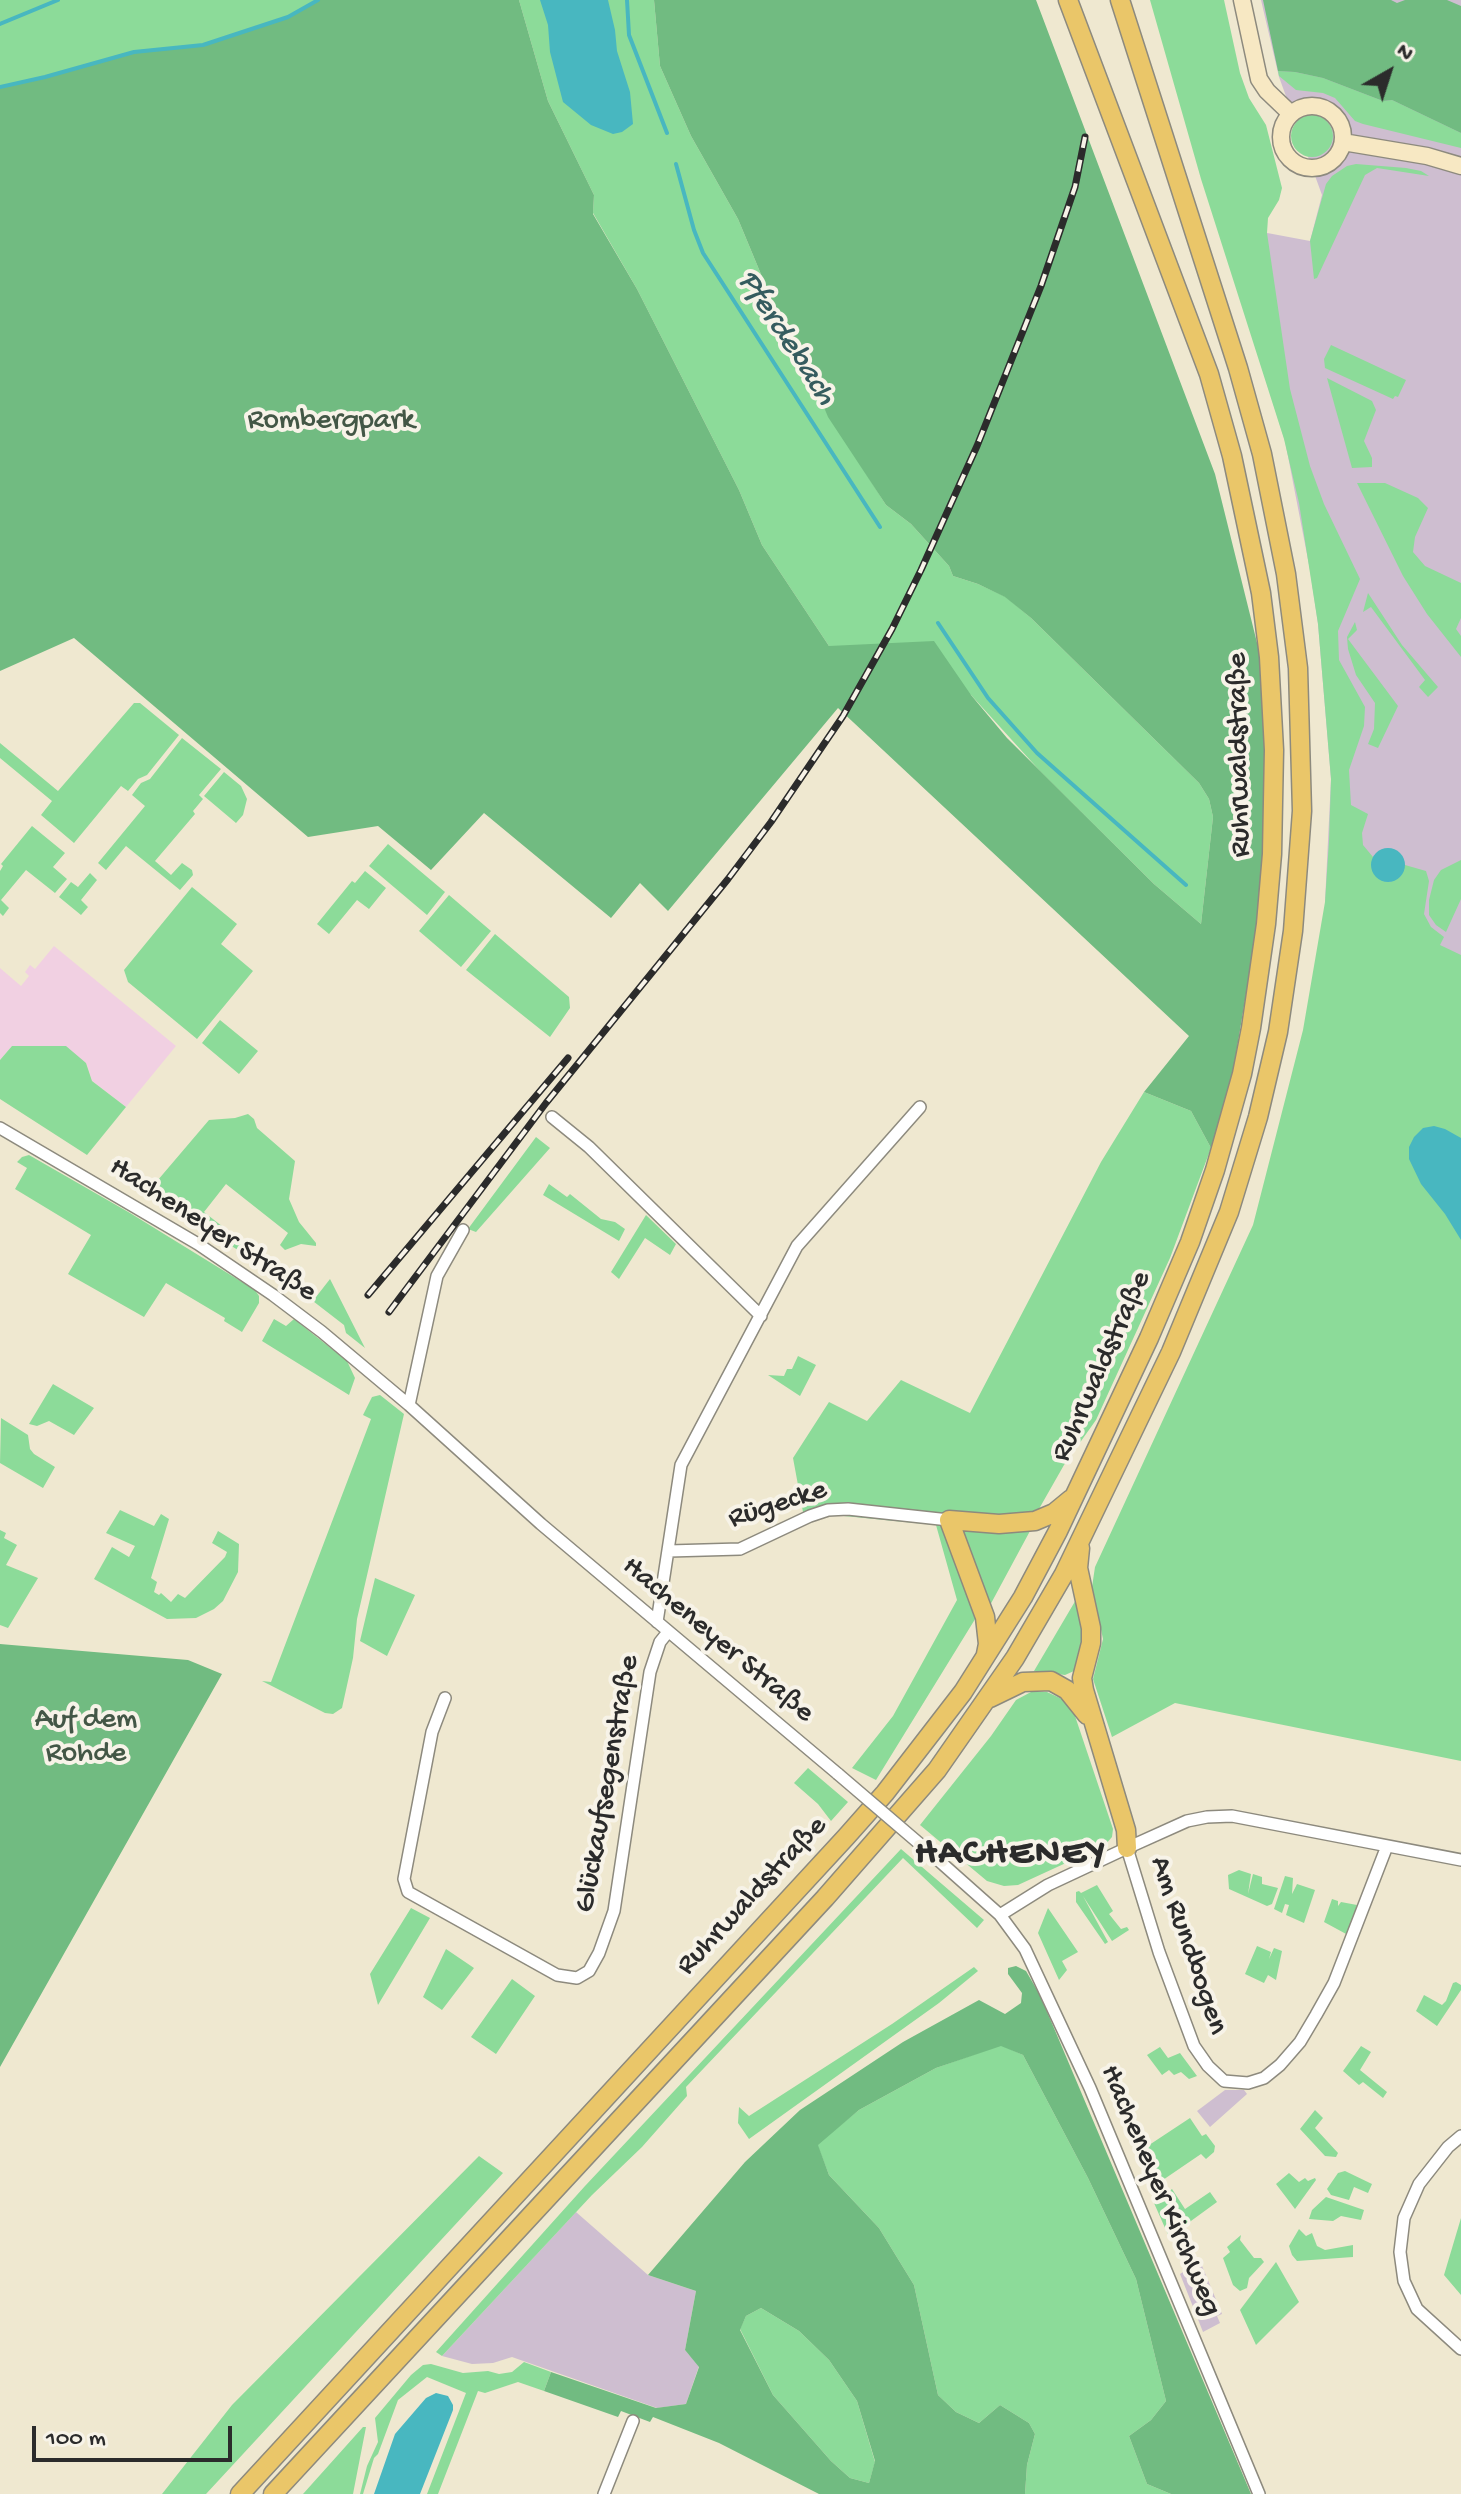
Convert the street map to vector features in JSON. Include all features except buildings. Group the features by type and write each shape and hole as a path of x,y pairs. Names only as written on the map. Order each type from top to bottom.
{"highway":[{"name":"Ruhrwaldstraße","path":"240,2494 846,1837 922,1747 985,1659 1023,1597 1078,1490 1190,1242 1226,1133 1257,997 1266,924 1275,795 1269,657 1255,560 1232,456 1209,374 1068,0"},
{"name":"Ruhrwaldstraße","path":"273,2494 825,1898 937,1770 988,1699 1084,1535 1171,1352 1211,1259 1258,1117 1284,998 1298,887 1302,797 1298,668 1284,558 1262,454 1238,368 1120,0"},
{"path":"985,1659 988,1644 985,1617 949,1520 999,1524 1035,1521 1063,1507 1078,1490"},
{"path":"1084,1535 1078,1568 1091,1628 1091,1643 1082,1678 1091,1720 1126,1830 1127,1848"},
{"path":"988,1699 1023,1682 1051,1681 1078,1701 1091,1720"}],"main road":[{"path":"1242,0 1259,79 1291,114"},
{"path":"1308,106 1327,110 1340,123 1343,142 1334,159 1326,165 1306,168 1297,165 1283,150 1281,141 1285,121 1291,114 1308,106"},
{"path":"1343,142 1416,154 1461,166"}],"street":[{"name":"Glückaufsegenstraße","path":"657,1622 681,1465 797,1246 920,1107"},
{"path":"552,1117 596,1154 761,1316"},
{"name":"Hacheneyer Straße","path":"0,1128 198,1244 322,1332 409,1405 541,1524 1000,1915"},
{"path":"409,1405 437,1276 463,1230"},
{"name":"Rügecke","path":"669,1551 740,1549 828,1510 848,1509 949,1520"},
{"name":"Glückaufsegenstraße","path":"445,1698 432,1732 406,1865 404,1879 408,1892 557,1975 577,1978 589,1971 599,1953 614,1911 650,1672 660,1642 668,1632"},
{"path":"1000,1915 1048,1885 1127,1848 1187,1821 1220,1816 1461,1860"},
{"name":"Am Rundbogen","path":"1127,1848 1159,1952 1194,2046 1224,2081 1248,2083 1264,2078 1280,2065 1300,2042 1316,2015 1334,1983 1387,1846"},
{"name":"Hacheneyer Kirchweg","path":"1000,1915 1025,1949 1058,2016 1259,2494"},
{"path":"1461,2136 1448,2147 1419,2184 1404,2218 1400,2252 1404,2281 1417,2309 1461,2349"},
{"path":"604,2494 633,2421"}],"shaded area":[{"path":"1261,0 1461,0 1461,970 1325,902 1331,779 1318,624 1310,570 1285,441 1222,241 1262,232 1310,241 1322,195 1279,77"},
{"path":"54,946 176,1046 126,1107 92,1081 86,1063 12,1046 0,1060 0,968 21,986 29,976 25,972 30,965 35,969"},
{"path":"1225,2090 1244,2090 1247,2094 1210,2127 1197,2111"},
{"path":"576,2212 648,2275 696,2291 685,2350 699,2366 686,2404 657,2408 512,2357 493,2363 472,2364 442,2356"},
{"path":"1200,2261 1222,2314 1217,2316 1220,2323 1203,2332 1180,2274"}],"green space":[{"path":"0,0 318,0 288,17 203,45 134,52 0,87"},
{"name":"Rombergpark","path":"318,0 519,0 548,101 594,195 593,214 637,289 739,490 762,545 829,646 934,641 971,695 1007,738 1154,884 1201,924 1213,817 1209,799 1199,783 1031,618 1005,597 953,576 949,566 911,524 886,505 828,417 804,359 775,308 738,219 691,136 660,66 654,0 1036,0 1215,474 1268,687 1266,874 1233,1072 1211,1148 1191,1111 1144,1092 1189,1036 838,708 668,911 640,883 611,918 484,813 431,870 378,826 308,837 74,638 0,671 0,87 134,52 203,45 288,17"},
{"path":"519,0 654,0 660,66 691,136 738,219 775,308 860,464 886,505 911,524 949,566 953,576 1006,597 1031,618 1199,783 1209,799 1213,817 1201,924 1154,884 1040,771 971,695 829,646 762,545 739,490 637,289 593,213 594,195 548,101"},
{"path":"1150,0 1224,0 1240,73 1249,98 1266,125 1282,188 1268,218 1267,233 1290,389 1310,466 1324,504 1360,579 1338,631 1339,660 1365,707 1364,726 1349,770 1351,805 1368,814 1362,833 1363,845 1373,857 1372,869 1383,881 1390,882 1400,877 1405,865 1426,871 1429,881 1424,914 1431,927 1444,937 1440,945 1461,955 1461,1761 1175,1703 1112,1737 1093,1679 1103,1639 1092,1587 1095,1567 1253,1225 1303,1030 1325,902 1329,841 1331,779 1318,624 1299,503 1284,439 1201,179"},
{"path":"1263,0 1391,0 1397,3 1405,0 1447,0 1461,6 1461,133 1392,100 1383,101 1323,78 1278,71"},
{"path":"1278,71 1323,78 1383,101 1392,100 1461,133 1461,148 1355,121 1335,98 1323,93 1296,90 1279,76"},
{"path":"1312,115 1327,121 1333,136 1327,151 1312,157 1297,151 1291,136 1297,121"},
{"path":"1347,166 1406,168 1429,176 1377,168 1365,175 1314,279 1310,241 1326,184"},
{"path":"1331,345 1406,380 1398,397 1393,399 1325,368 1324,359"},
{"path":"1327,378 1372,401 1376,410 1364,441 1372,458 1372,467 1352,468"},
{"path":"1357,483 1385,483 1418,498 1428,508 1415,537 1413,552 1425,566 1461,583 1461,618 1456,629 1461,636 1461,657 1427,614 1403,576"},
{"path":"1368,593 1402,645 1438,687 1428,697 1419,687 1425,680 1371,607 1363,612"},
{"path":"1355,622 1357,630 1348,639 1398,706 1378,748 1368,744 1374,729 1375,703 1356,675 1348,649 1347,637"},
{"path":"134,703 140,703 179,735 147,775 138,779 128,791 121,786 74,843 41,815 52,801 0,758 0,743 58,791"},
{"path":"182,738 221,769 199,795 203,799 193,811 195,814 155,861 171,875 182,863 192,870 193,875 180,890 126,846 106,870 98,863 145,806 132,795 141,783 150,779"},
{"path":"224,772 241,786 247,799 243,815 236,823 204,796"},
{"path":"32,826 65,853 53,867 67,879 55,893 26,870 1,900 9,908 3,916 0,913 1,864"},
{"path":"388,844 445,892 427,915 369,866"},
{"path":"1461,860 1461,899 1446,932 1429,915 1429,900 1434,880 1441,870"},
{"path":"365,871 386,888 369,909 357,900 329,934 317,924 352,881 355,883"},
{"path":"90,873 97,880 81,900 88,907 81,915 59,897 71,882 78,887"},
{"path":"192,887 237,924 221,944 253,971 197,1039 128,982 124,970"},
{"path":"449,895 491,931 461,967 419,931"},
{"path":"495,934 569,997 570,1008 550,1037 466,970"},
{"path":"220,1020 258,1051 239,1074 202,1043"},
{"path":"12,1046 66,1046 86,1063 92,1081 126,1107 87,1155 0,1099 0,1060"},
{"path":"1144,1092 1191,1111 1211,1148 1170,1258 1096,1420 1064,1465 988,1609 985,1603 876,1780 852,1768 893,1716 957,1600 936,1525 803,1512 793,1458 829,1402 867,1421 901,1380 970,1413 1101,1162"},
{"path":"248,1114 257,1128 295,1161 289,1199 299,1222 316,1246 301,1244 285,1250 280,1245 288,1233 226,1184 204,1212 260,1256 256,1261 146,1194 209,1120"},
{"path":"536,1137 550,1148 476,1232 468,1229"},
{"path":"29,1155 255,1290 259,1303 242,1332 224,1321 225,1318 166,1283 144,1317 68,1274 91,1235 15,1189 27,1168 17,1162"},
{"path":"549,1184 567,1197 570,1194 601,1219 615,1222 625,1229 619,1241 543,1195"},
{"path":"646,1215 676,1244 670,1255 645,1238 619,1279 611,1272"},
{"path":"301,1266 293,1280 316,1297 330,1279 365,1348 346,1333 344,1325 287,1281 292,1270"},
{"path":"274,1319 286,1326 294,1319 347,1361 355,1378 349,1395 262,1341"},
{"path":"798,1356 816,1365 800,1396 768,1375 784,1376 787,1369 792,1369"},
{"path":"53,1384 94,1408 74,1435 49,1421 37,1426 29,1424"},
{"path":"380,1395 404,1414 357,1619 353,1658 342,1708 333,1714 325,1713 262,1681 271,1682 371,1419 363,1415 372,1397"},
{"path":"1,1418 28,1435 34,1454 55,1467 43,1488 0,1463"},
{"path":"120,1510 154,1526 161,1514 169,1519 151,1578 157,1582 154,1592 161,1593 171,1602 178,1594 185,1598 225,1557 227,1552 212,1543 218,1531 239,1544 238,1572 223,1601 196,1618 167,1619 94,1579 112,1547 129,1557 135,1546 106,1533"},
{"path":"0,1530 6,1533 4,1538 17,1545 6,1565 38,1578 8,1628 0,1625"},
{"path":"375,1578 415,1595 387,1656 360,1641"},
{"path":"1077,1598 1086,1635 1074,1671 1065,1675 1034,1671"},
{"name":"Auf dem Rohde","path":"0,1644 188,1660 222,1674 0,2067"},
{"path":"1031,1692 1047,1692 1062,1699 1073,1710 1113,1829 1112,1837 1105,1845 1018,1885 1004,1886 987,1881 920,1825 1016,1700"},
{"path":"808,1768 848,1802 831,1821 818,1804 794,1783"},
{"path":"901,1849 984,1920 977,1928 903,1858 686,2087 687,2096 642,2147 592,2195 442,2356 436,2352 585,2186"},
{"path":"1239,1870 1251,1874 1248,1894 1253,1874 1262,1877 1262,1884 1278,1888 1272,1904 1267,1906 1229,1889 1228,1875"},
{"path":"1285,1876 1293,1878 1292,1894 1297,1884 1315,1890 1304,1923 1286,1915 1289,1905 1285,1904 1282,1913 1274,1909"},
{"path":"1097,1885 1113,1911 1109,1914 1121,1929 1127,1927 1129,1930 1112,1941 1083,1896 1108,1942 1105,1944 1076,1902 1076,1892 1081,1893"},
{"path":"1332,1899 1338,1901 1338,1906 1341,1902 1357,1905 1348,1935 1324,1922"},
{"path":"411,1908 430,1918 378,2005 370,1974"},
{"path":"1048,1908 1078,1952 1062,1961 1067,1970 1059,1980 1038,1933"},
{"path":"1257,1946 1271,1952 1269,1959 1274,1948 1282,1951 1276,1980 1268,1975 1264,1983 1245,1974"},
{"path":"446,1949 474,1968 442,2010 423,1997"},
{"path":"1016,1966 1026,1971 1040,1995 1251,2494 1171,2494 1147,2484 1129,2436 1151,2420 1166,2401 1136,2279 1088,2178 1023,2055 1001,2046 936,2068 859,2110 818,2145 829,2175 879,2228 914,2285 938,2395 956,2412 979,2423 1000,2405 1029,2423 1035,2434 1027,2465 1025,2494 819,2494 719,2443 653,2417 650,2422 621,2411 618,2417 544,2391 551,2372 656,2408 686,2404 699,2367 685,2350 696,2291 648,2275 745,2162 800,2110 903,2042 979,2000 1005,2014 1021,2003 1022,1993 1008,1974 1008,1968","holes":["761,2308 799,2331 829,2360 857,2401 875,2461 869,2483 850,2478 831,2461 773,2395 740,2330 746,2316"]},
{"path":"974,1967 978,1971 939,2003 749,2139 738,2123 739,2107 749,2116"},
{"path":"512,1979 535,1996 496,2054 471,2037"},
{"path":"1456,1982 1461,1985 1461,1990 1437,2026 1416,2011 1424,1995 1442,2005"},
{"path":"1001,2045 1023,2055 1088,2178 1136,2279 1166,2401 1151,2420 1129,2436 1147,2484 1171,2494 1025,2494 1027,2465 1035,2434 1029,2423 1000,2405 979,2423 956,2412 938,2395 914,2285 879,2228 829,2175 817,2144 859,2110 936,2068"},
{"path":"1361,2046 1371,2052 1360,2070 1387,2092 1383,2098 1363,2082 1359,2085 1343,2071"},
{"path":"1160,2047 1168,2058 1180,2053 1197,2076 1189,2079 1181,2072 1174,2075 1169,2070 1162,2075 1147,2055"},
{"path":"1315,2110 1323,2118 1315,2128 1338,2153 1336,2157 1325,2156 1300,2129"},
{"path":"1190,2118 1202,2136 1206,2134 1215,2146 1214,2152 1206,2159 1201,2154 1157,2184 1137,2153"},
{"path":"479,2156 503,2173 206,2494 162,2494 232,2405"},
{"path":"1345,2171 1372,2184 1368,2193 1354,2187 1349,2200 1331,2195 1327,2189 1338,2173"},
{"path":"1289,2173 1299,2182 1305,2178 1308,2181 1316,2180 1295,2209 1276,2184"},
{"path":"1172,2189 1185,2209 1210,2192 1217,2202 1169,2237 1154,2203"},
{"path":"1326,2197 1364,2210 1361,2220 1341,2216 1333,2221 1309,2219 1312,2210"},
{"path":"1461,2218 1461,2295 1444,2275"},
{"path":"1299,2229 1306,2236 1312,2233 1317,2246 1325,2250 1353,2245 1353,2257 1297,2261 1289,2246"},
{"path":"1241,2235 1240,2240 1254,2258 1261,2258 1264,2262 1249,2278 1247,2288 1240,2291 1233,2285 1223,2258 1230,2252 1227,2247"},
{"path":"1276,2262 1299,2302 1256,2345 1240,2310"},
{"path":"761,2308 799,2331 829,2360 857,2401 875,2462 869,2483 850,2478 831,2461 773,2395 740,2329 746,2316"},
{"path":"524,2362 551,2372 544,2391 518,2382 485,2393 478,2391 438,2494 427,2494 466,2393 427,2377 398,2400 363,2494 360,2494 367,2466 378,2442 375,2418 423,2365 431,2364 463,2373 488,2371 499,2374 512,2372"},
{"path":"366,2427 353,2494 303,2494"}],"water":[{"path":"540,0 608,0 617,51 630,92 633,124 622,132 613,134 591,125 563,102"},
{"path":"1388,848 1400,853 1405,865 1400,877 1388,882 1376,877 1371,865 1376,853"},
{"path":"1434,1126 1461,1138 1461,1240 1421,1184 1409,1159 1409,1147 1414,1137 1423,1128"},
{"path":"436,2393 448,2396 453,2410 420,2494 374,2494 395,2434 426,2398"}],"waterway":[{"path":"0,24 58,0"},
{"path":"0,87 134,52 203,45 288,17 318,0"},
{"name":"Pferdebach","path":"627,0 629,35 667,133"},
{"name":"Pferdebach","path":"676,164 703,253 880,527"},
{"name":"Pferdebach","path":"938,623 988,698 1037,753 1186,885"}],"railway":[{"path":"389,1312 546,1103 728,879 843,716 892,629 977,446 1041,286 1075,187 1085,137"},
{"path":"368,1295 568,1058"}],"district":[{"name":"HACHENEY","path":"1011,1855"}]}
